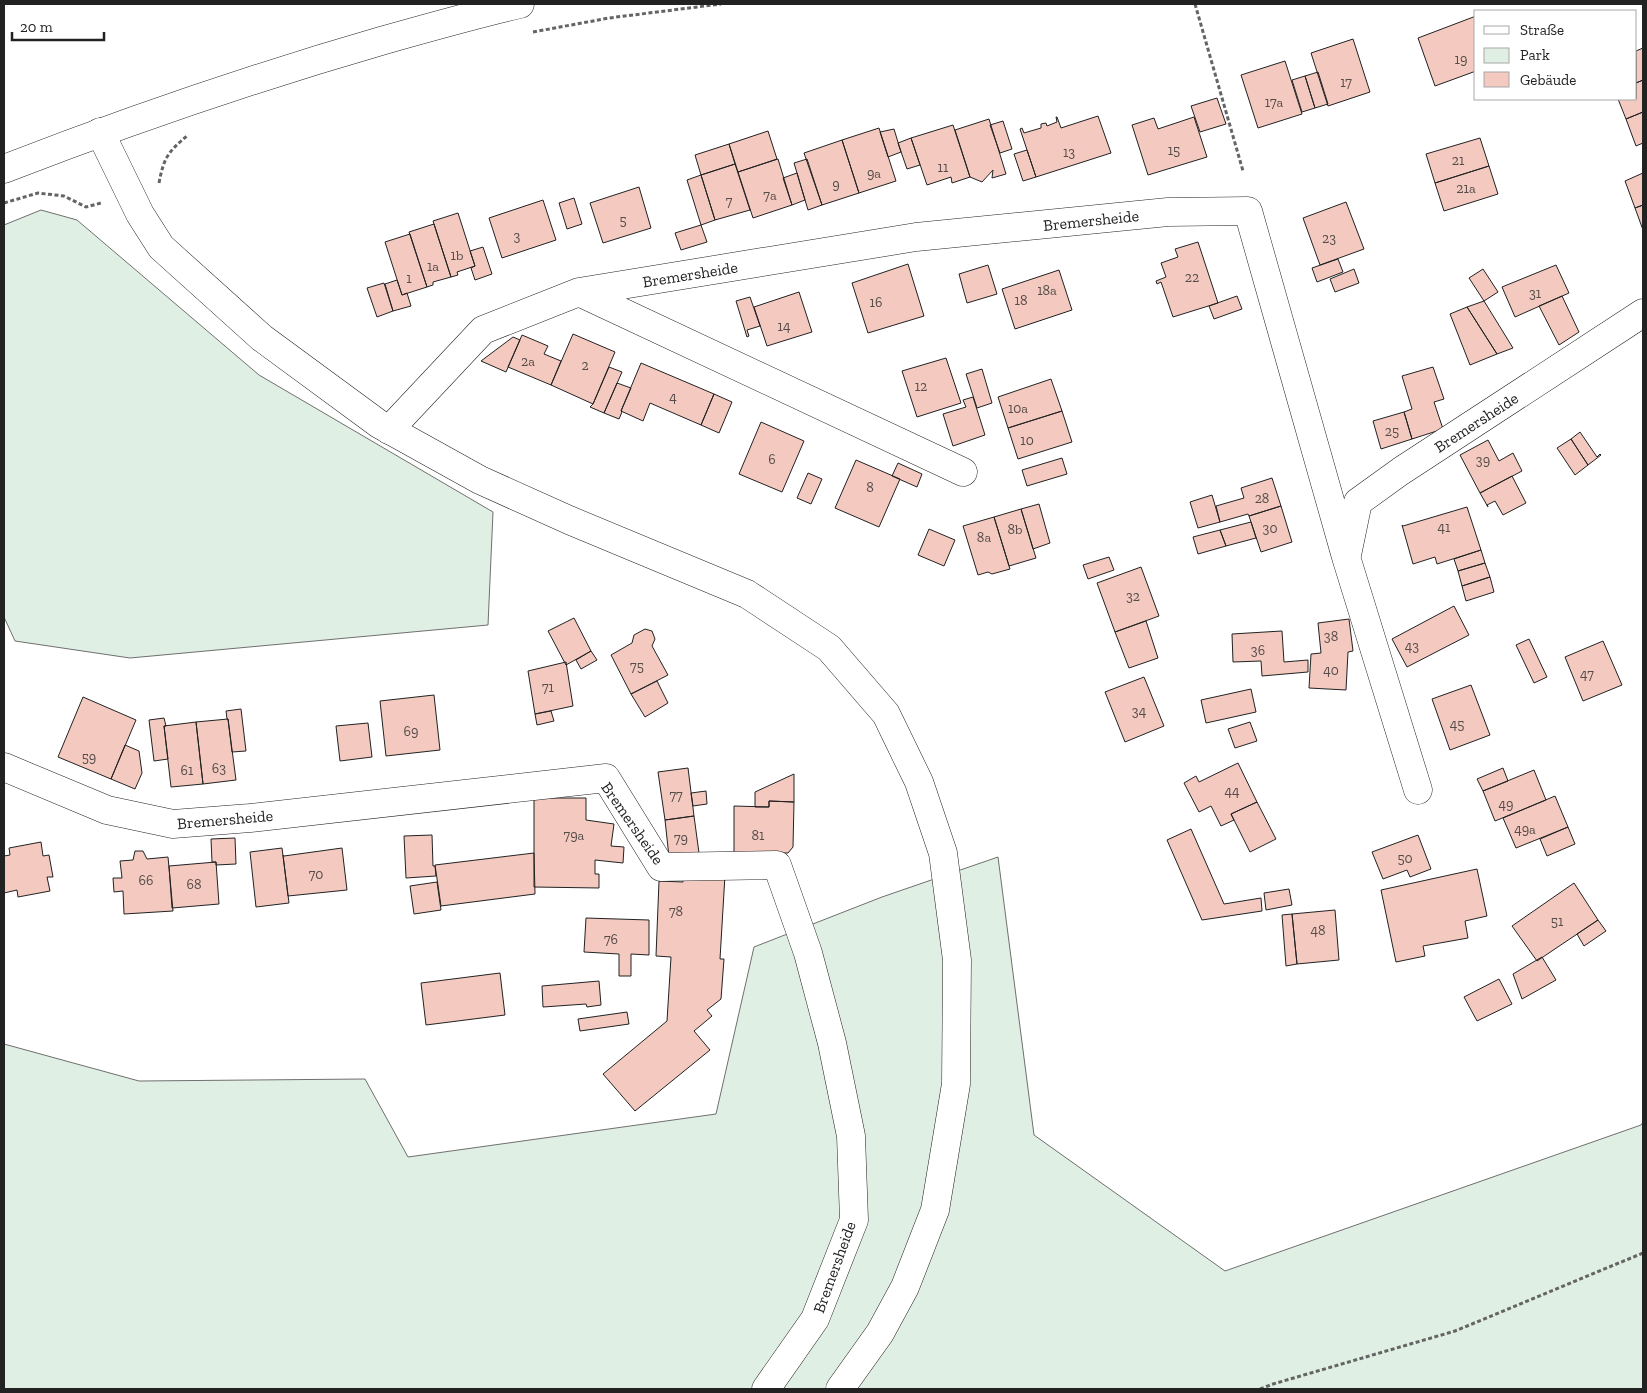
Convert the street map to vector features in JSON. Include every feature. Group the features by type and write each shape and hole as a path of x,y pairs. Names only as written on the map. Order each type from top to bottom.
{"street":[{"path":"4,169 100,132 291,67 479,13 520,4"},
{"path":"100,132 140,214 161,247 262,338 389,430 480,480 747,594 829,648 886,714 919,782 943,853 957,960 956,1084 935,1210 905,1287 880,1333 840,1389"},
{"name":"Bremersheide","path":"389,430 483,330 579,292 916,237 1168,212 1248,211 1346,557 1418,790"},
{"path":"579,292 963,472"},
{"name":"Bremersheide","path":"1346,557 1358,502 1401,471 1643,313"},
{"name":"Bremersheide","path":"4,767 107,810 173,824 250,818 606,778 661,867 777,865 808,954 832,1043 851,1136 854,1220 815,1319 766,1389"}],"path":[{"path":"531,32 609,18 721,4"},
{"path":"1195,4 1242,171"},
{"path":"4,203 38,193 64,196 86,208 159,185 163,163 172,148 192,132"},
{"path":"1260,1389 1455,1330 1643,1253"}],"green space":[{"path":"41,210 77,220 259,375 493,512 488,625 130,658 15,641 4,617 4,225"},
{"path":"998,857 1034,1135 1225,1271 1641,1125 1643,1122 1643,1389 4,1389 4,1044 139,1081 365,1079 408,1157 716,1114 754,947 882,897"}],"building":[{"path":"1474,17 1474,72 1435,86 1418,38"},
{"path":"1353,39 1370,92 1328,106 1311,53"},
{"path":"1643,48 1643,80 1637,83 1637,51"},
{"path":"1285,61 1302,114 1258,128 1241,75"},
{"path":"1318,72 1328,104 1315,108 1305,76"},
{"path":"1305,76 1315,108 1302,112 1292,80"},
{"path":"1643,80 1643,112 1626,119 1618,100 1637,100 1637,83"},
{"path":"1217,98 1226,124 1200,132 1191,106"},
{"path":"1643,112 1643,143 1636,146 1626,119"},
{"path":"1098,116 1111,153 1036,177 1020,129 1022,128 1024,133 1041,128 1041,124 1046,123 1047,126 1057,122 1056,117 1061,128"},
{"path":"1194,117 1207,157 1148,175 1132,125 1154,118 1158,129"},
{"path":"989,119 1006,174 992,178 993,170 982,182 970,177 955,130"},
{"path":"1003,121 1012,149 1000,153 990,125"},
{"path":"953,125 970,177 952,183 951,177 927,185 911,138"},
{"path":"879,128 896,181 859,193 842,140"},
{"path":"894,129 901,152 888,157 880,132"},
{"path":"768,131 777,159 738,172 729,144"},
{"path":"911,138 920,165 907,169 898,143"},
{"path":"1480,138 1489,166 1435,183 1426,154"},
{"path":"842,140 859,193 822,205 804,153"},
{"path":"729,144 735,164 701,175 695,155"},
{"path":"1027,150 1036,177 1023,181 1014,154"},
{"path":"778,159 792,205 753,218 738,172"},
{"path":"807,159 822,205 808,210 794,163"},
{"path":"735,164 750,210 715,220 701,175"},
{"path":"1489,166 1498,194 1444,211 1435,183"},
{"path":"797,173 805,200 792,205 783,178"},
{"path":"1643,173 1643,205 1635,208 1625,181"},
{"path":"701,175 715,220 701,225 687,180"},
{"path":"639,187 651,228 603,243 590,203"},
{"path":"574,198 582,224 567,229 559,203"},
{"path":"543,200 556,240 502,258 489,218"},
{"path":"1346,202 1364,249 1320,265 1303,218"},
{"path":"1643,205 1643,230 1635,208"},
{"path":"458,213 475,266 457,272 458,275 451,277 433,221"},
{"path":"434,224 451,277 433,282 433,285 427,287 409,232"},
{"path":"701,225 707,242 681,250 675,233"},
{"path":"410,234 427,287 402,295 385,242"},
{"path":"1198,242 1218,303 1173,317 1161,282 1157,284 1156,281 1166,277 1161,263 1178,257 1175,249"},
{"path":"483,247 492,274 475,280 471,268 475,266 470,251"},
{"path":"1338,259 1343,272 1317,282 1312,268"},
{"path":"908,264 924,316 868,333 852,283"},
{"path":"988,265 997,294 967,303 959,274"},
{"path":"1556,265 1569,293 1515,317 1502,287"},
{"path":"1354,269 1359,283 1335,292 1330,279"},
{"path":"1483,269 1498,292 1484,301 1469,278"},
{"path":"1059,270 1072,310 1015,329 1002,289"},
{"path":"397,280 402,295 407,293 411,306 393,311 385,284"},
{"path":"384,283 393,311 377,317 367,288"},
{"path":"799,292 812,332 767,346 754,307"},
{"path":"1237,296 1242,309 1214,319 1209,306"},
{"path":"1562,296 1579,332 1559,345 1539,306"},
{"path":"750,297 760,326 747,330 749,336 747,337 736,301"},
{"path":"1484,301 1513,348 1497,354 1467,307"},
{"path":"1467,307 1497,354 1470,365 1450,314"},
{"path":"573,334 615,352 593,404 551,385"},
{"path":"522,335 548,346 544,354 561,361 551,385 508,367"},
{"path":"513,337 520,340 506,372 481,361"},
{"path":"946,358 961,403 917,417 902,371"},
{"path":"641,363 714,394 701,425 650,403 643,421 621,411"},
{"path":"609,367 622,372 604,413 590,407"},
{"path":"1433,367 1444,399 1434,402 1443,429 1412,439 1404,412 1412,409 1402,376"},
{"path":"982,369 992,403 977,408 966,374"},
{"path":"1051,379 1062,411 1008,428 998,397"},
{"path":"617,383 631,388 619,419 604,413"},
{"path":"714,394 732,402 719,433 701,425"},
{"path":"973,397 985,435 953,446 943,414 966,407 963,400"},
{"path":"1062,411 1072,442 1018,459 1008,428"},
{"path":"1404,412 1412,439 1381,449 1373,421"},
{"path":"761,422 804,441 782,492 739,474"},
{"path":"1580,432 1597,457 1601,455 1588,465 1571,439"},
{"path":"1571,439 1588,465 1575,475 1557,448"},
{"path":"1488,440 1499,461 1513,453 1522,471 1480,493 1460,455"},
{"path":"1062,458 1067,474 1027,486 1022,470"},
{"path":"856,460 900,479 879,527 835,508"},
{"path":"898,463 922,474 917,487 892,476"},
{"path":"808,473 822,479 811,504 797,498"},
{"path":"1512,476 1526,503 1503,515 1495,501 1487,505 1488,507 1480,493"},
{"path":"1272,478 1281,506 1249,516 1248,514 1220,522 1216,506 1244,498 1241,488"},
{"path":"1212,495 1220,522 1198,528 1190,502"},
{"path":"1039,504 1050,543 1033,549 1021,509"},
{"path":"1281,506 1292,542 1261,552 1249,516"},
{"path":"1467,507 1481,550 1437,564 1435,557 1413,564 1402,525"},
{"path":"1021,509 1036,558 1009,566 994,517"},
{"path":"994,517 1010,569 992,574 988,572 978,575 963,526"},
{"path":"1251,522 1256,538 1226,546 1220,530"},
{"path":"929,529 955,540 944,566 918,555"},
{"path":"1220,530 1226,546 1198,554 1193,537"},
{"path":"1481,550 1485,563 1458,571 1454,559"},
{"path":"1109,557 1114,570 1088,579 1083,565"},
{"path":"1485,563 1490,577 1462,586 1458,571"},
{"path":"1141,567 1159,616 1115,632 1097,583"},
{"path":"1490,577 1494,592 1466,601 1462,586"},
{"path":"1454,606 1469,635 1407,667 1392,639"},
{"path":"574,618 591,651 566,665 548,631"},
{"path":"1349,619 1353,651 1348,652 1346,690 1309,688 1311,654 1321,653 1318,623"},
{"path":"1146,621 1158,658 1129,668 1115,632"},
{"path":"645,629 652,631 655,639 652,646 668,675 631,694 611,655 632,643 634,635"},
{"path":"1282,631 1284,662 1308,660 1308,672 1262,676 1261,661 1233,662 1232,634"},
{"path":"1529,639 1547,677 1534,683 1516,645"},
{"path":"1603,641 1622,685 1583,701 1565,657"},
{"path":"591,651 597,660 581,669 576,660"},
{"path":"566,662 573,706 535,714 528,671"},
{"path":"1144,677 1164,726 1125,742 1105,692"},
{"path":"657,681 668,703 645,717 631,694"},
{"path":"1471,685 1490,735 1450,750 1432,699"},
{"path":"1251,689 1256,712 1206,723 1201,700"},
{"path":"434,695 440,750 386,756 380,701"},
{"path":"83,697 136,720 111,779 58,757"},
{"path":"241,709 246,751 232,752 226,711"},
{"path":"551,711 554,721 537,725 535,714"},
{"path":"164,718 168,759 154,761 149,720"},
{"path":"228,719 236,780 203,784 196,722"},
{"path":"196,722 203,784 171,787 164,726"},
{"path":"1250,722 1257,741 1235,748 1228,729"},
{"path":"368,723 372,757 340,761 336,726"},
{"path":"125,745 139,751 142,773 135,789 111,779"},
{"path":"1238,763 1257,802 1231,814 1234,820 1221,826 1211,806 1199,812 1184,783 1196,776 1199,782"},
{"path":"688,768 694,816 665,820 658,772"},
{"path":"1503,768 1508,781 1483,791 1477,779"},
{"path":"1534,770 1546,800 1495,821 1483,791"},
{"path":"794,774 794,802 769,801 769,807 755,807 755,792"},
{"path":"706,791 707,804 693,806 691,793"},
{"path":"1555,796 1568,827 1516,848 1503,818"},
{"path":"534,798 586,798 586,820 614,824 611,846 624,847 623,863 595,860 595,874 599,874 599,888 534,887"},
{"path":"769,801 794,802 793,847 788,853 734,853 734,806 769,807"},
{"path":"1257,802 1276,839 1250,852 1231,814"},
{"path":"694,816 699,853 669,857 665,820"},
{"path":"1568,827 1575,844 1547,856 1540,839"},
{"path":"1191,829 1224,904 1261,898 1262,911 1202,920 1167,840"},
{"path":"432,835 433,866 435,866 436,876 406,878 404,836"},
{"path":"1418,835 1431,869 1410,877 1407,870 1383,879 1372,852"},
{"path":"235,838 236,864 216,865 216,862 212,862 211,839"},
{"path":"41,842 43,856 49,855 53,877 47,877 50,891 18,897 17,890 4,893 4,856 10,855 9,848"},
{"path":"282,848 289,903 256,907 250,852"},
{"path":"342,848 347,890 288,896 283,855"},
{"path":"135,851 143,851 147,859 168,857 173,911 124,914 123,891 114,892 113,878 122,878 120,861 133,860"},
{"path":"534,853 535,894 441,906 435,865"},
{"path":"216,862 219,904 172,908 169,866"},
{"path":"1477,869 1487,916 1465,921 1468,938 1423,946 1425,956 1396,962 1381,890"},
{"path":"683,874 725,875 720,959 724,959 721,999 707,1010 712,1016 694,1031 710,1050 635,1111 603,1074 667,1021 671,957 656,956 659,881 683,882"},
{"path":"437,882 441,910 414,914 410,886"},
{"path":"1574,883 1598,920 1537,961 1512,926"},
{"path":"1289,889 1292,905 1266,910 1264,893"},
{"path":"1335,910 1339,960 1297,964 1292,914"},
{"path":"1292,914 1297,964 1286,966 1282,915"},
{"path":"586,918 649,920 649,955 631,954 631,976 619,976 619,954 584,952"},
{"path":"1598,920 1606,931 1584,946 1577,934"},
{"path":"1542,957 1556,980 1522,999 1513,974"},
{"path":"500,973 505,1015 426,1025 421,983"},
{"path":"1499,979 1512,1004 1477,1021 1464,997"},
{"path":"599,981 601,1005 587,1007 586,1004 543,1007 542,986"},
{"path":"627,1012 629,1024 580,1031 578,1019"}]}
